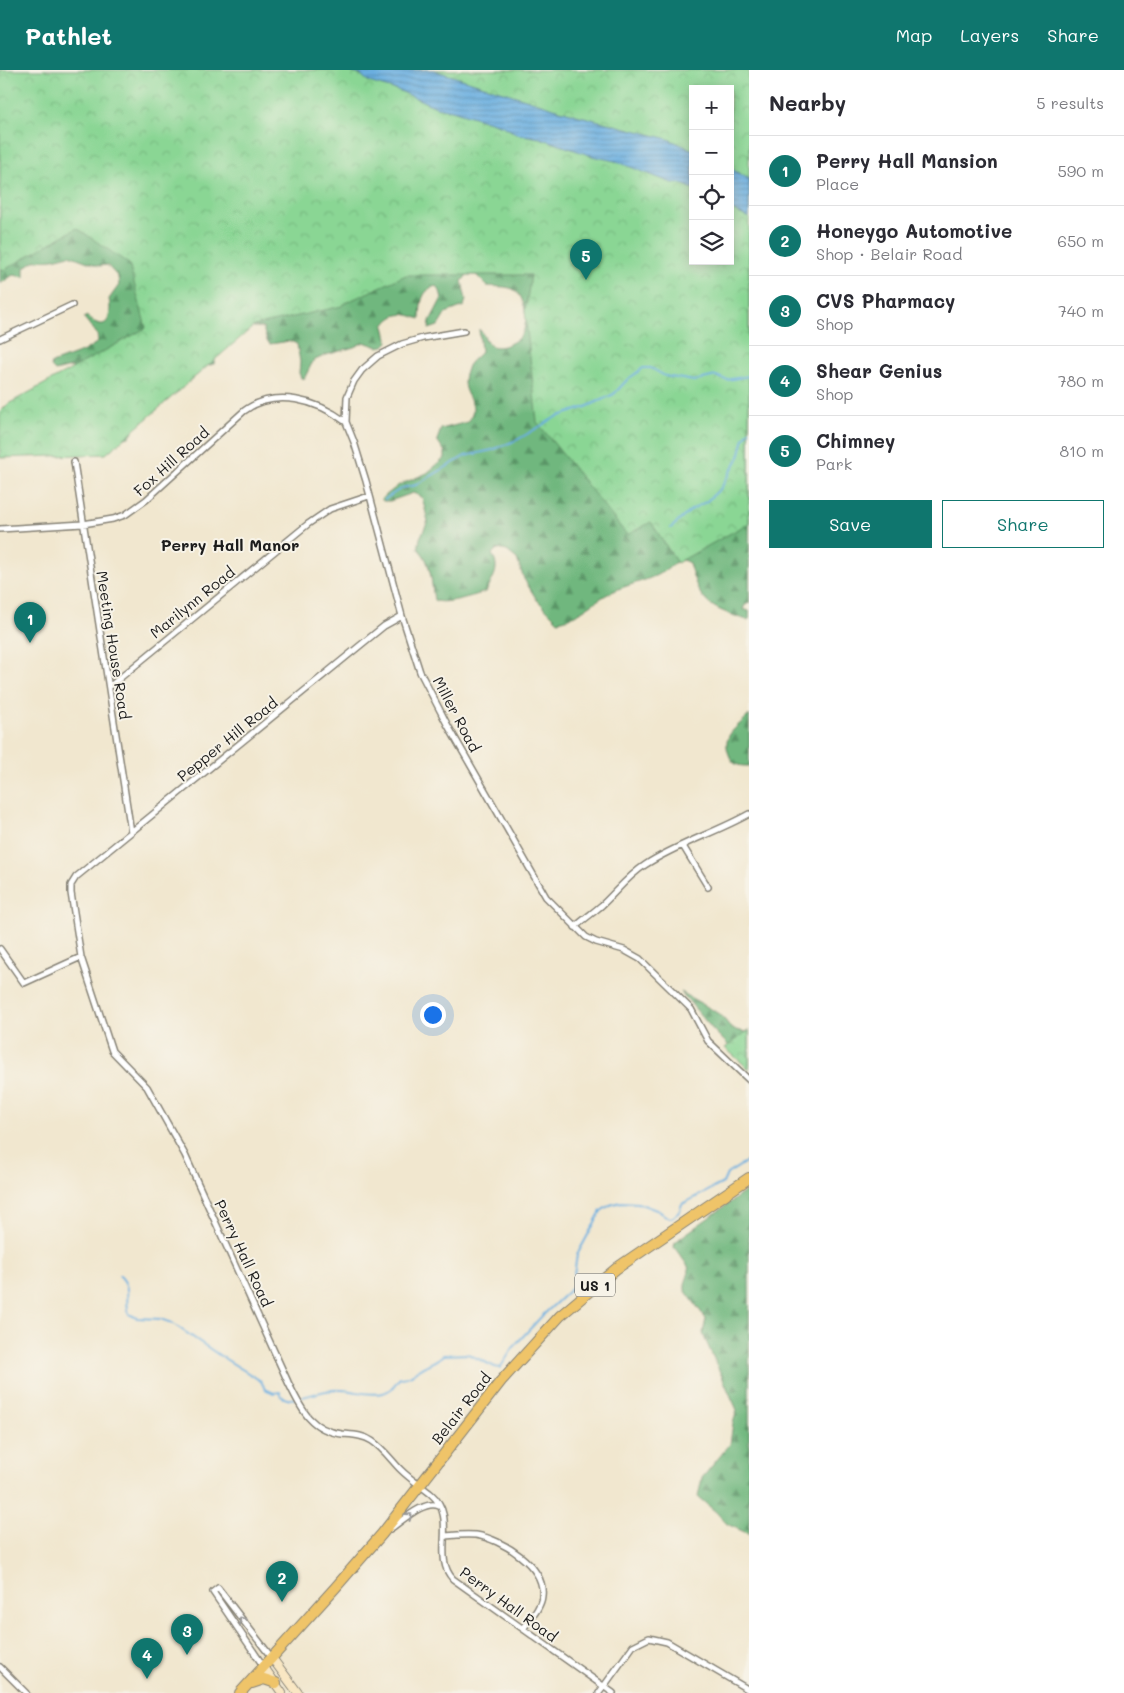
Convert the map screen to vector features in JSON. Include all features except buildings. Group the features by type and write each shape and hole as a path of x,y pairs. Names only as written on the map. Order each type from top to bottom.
{"highway":[{"name":"Belair Road","path":"243,1689 382,1534 501,1381 560,1316 617,1268 747,1178"},
{"path":"243,1689 264,1679 276,1683"}],"main road":[{"path":"272,1658 298,1693"},
{"path":"264,1667 282,1693"}],"street":[{"path":"0,339 72,305"},
{"name":"Miller Road","path":"464,331 423,338 402,344 371,362 354,381 347,397 346,422 354,442 402,616 420,672 447,724 546,897 586,937 624,950 640,959 695,1015 708,1041 749,1080"},
{"name":"Fox Hill Road","path":"0,529 83,524 113,520 134,510 254,404 275,398 299,400 329,412 346,422"},
{"name":"Meeting House Road","path":"74,462 131,832"},
{"name":"Marilynn Road","path":"109,686 320,515 343,503 369,496"},
{"name":"Pepper Hill Road","path":"72,885 76,877 131,832 384,626 402,616"},
{"path":"575,926 603,904 643,866 666,853 749,814"},
{"path":"683,846 708,888"},
{"name":"Perry Hall Road","path":"72,885 72,902 81,957 112,1051 147,1087 186,1156 305,1414 316,1426 331,1432 359,1436 370,1440 419,1486 431,1494 444,1515 444,1562 449,1575 613,1693"},
{"path":"0,949 24,983 81,957"},
{"path":"382,1534 420,1508 431,1504 439,1506"},
{"path":"445,1536 470,1535 490,1539 524,1559 534,1568 542,1583 542,1596 538,1608 523,1629"},
{"path":"264,1667 213,1592 218,1588 272,1658"},
{"path":"600,1693 634,1646 644,1639 656,1638 667,1642 749,1690"},
{"path":"0,1667 26,1693"}],"green space":[{"path":"0,70 689,260 689,265 734,265 734,255 749,234 749,603 743,609 749,611 749,619 727,613 714,607 704,599 698,590 689,563 681,560 643,581 605,595 579,613 558,621 537,600 524,579 517,559 507,551 497,549 492,554 496,565 495,573 486,592 452,601 439,602 434,600 428,566 423,554 418,549 420,538 428,521 422,497 413,493 390,501 383,501 381,499 399,485 427,473 445,458 445,452 437,440 441,429 468,422 473,409 464,382 468,365 481,352 479,329 490,345 499,347 518,339 525,327 526,320 522,300 510,288 487,286 476,275 467,275 462,281 466,300 464,306 446,313 438,326 429,329 430,321 442,298 436,286 431,288 422,299 420,319 409,315 400,315 388,321 384,326 388,342 384,346 378,347 364,342 326,355 313,361 304,379 301,378 299,373 300,362 297,344 290,341 270,344 267,341 263,328 246,328 231,337 221,347 214,364 201,367 150,407 129,437 37,457 33,455 76,368 71,367 55,371 51,367 52,363 84,351 98,342 97,334 84,318 86,316 96,322 105,323 110,312 109,299 119,285 118,277 107,265 99,266 69,255 34,261 24,268 24,277 13,275 0,284"},
{"path":"0,70 749,70 749,523 677,563 651,522 627,535 537,422 525,311 531,275 406,275 342,306 254,326 106,454 0,458 0,412 8,404 146,328 129,264 77,228 4,270 0,268"},
{"path":"749,715 749,766 740,766 735,764 730,757 727,743 731,733"},
{"path":"681,992 720,1014 732,1029 744,1032 749,1030 749,1066 714,1031"},
{"path":"749,1030 749,1069 725,1048"},
{"path":"749,1189 749,1534 727,1524 698,1497 702,1478 730,1444 737,1410 705,1339 703,1333 706,1319 685,1290 689,1272 688,1266 674,1247 680,1238"}],"water":[{"path":"344,70 433,70 576,115 668,139 689,148 689,187 680,183 672,183 615,161 592,156 540,138 517,134 503,126 436,107 400,91 369,82 361,75"},
{"path":"734,170 749,179 749,218 734,211"}],"waterway":[{"path":"385,499 402,488 416,485 465,456 492,450 517,440 556,417 586,407 614,394 627,380 643,368 651,368 665,376 694,381 716,376 726,380 749,376"},
{"path":"671,528 691,510 707,501 721,488 739,457 744,438 749,431"},
{"path":"119,1275 126,1284 129,1314 137,1318 161,1319 172,1323 261,1381 265,1389 274,1393 280,1392 282,1397 292,1399 339,1390 370,1394 383,1393 391,1389 400,1378 411,1375 443,1355 468,1354 500,1368 515,1345 572,1288 577,1255 601,1211 610,1205 621,1202 638,1203 672,1218 679,1212 682,1204 723,1183 727,1174 749,1160"}],"place":[{"name":"Chimney","path":"586,280"},
{"name":"Perry Hall Mansion","path":"30,643"},
{"name":"Honeygo Automotive","path":"282,1602"},
{"name":"CVS Pharmacy","path":"187,1655"},
{"name":"Shear Genius","path":"147,1679"}],"district":[{"name":"Perry Hall Manor","path":"230,544"}]}
